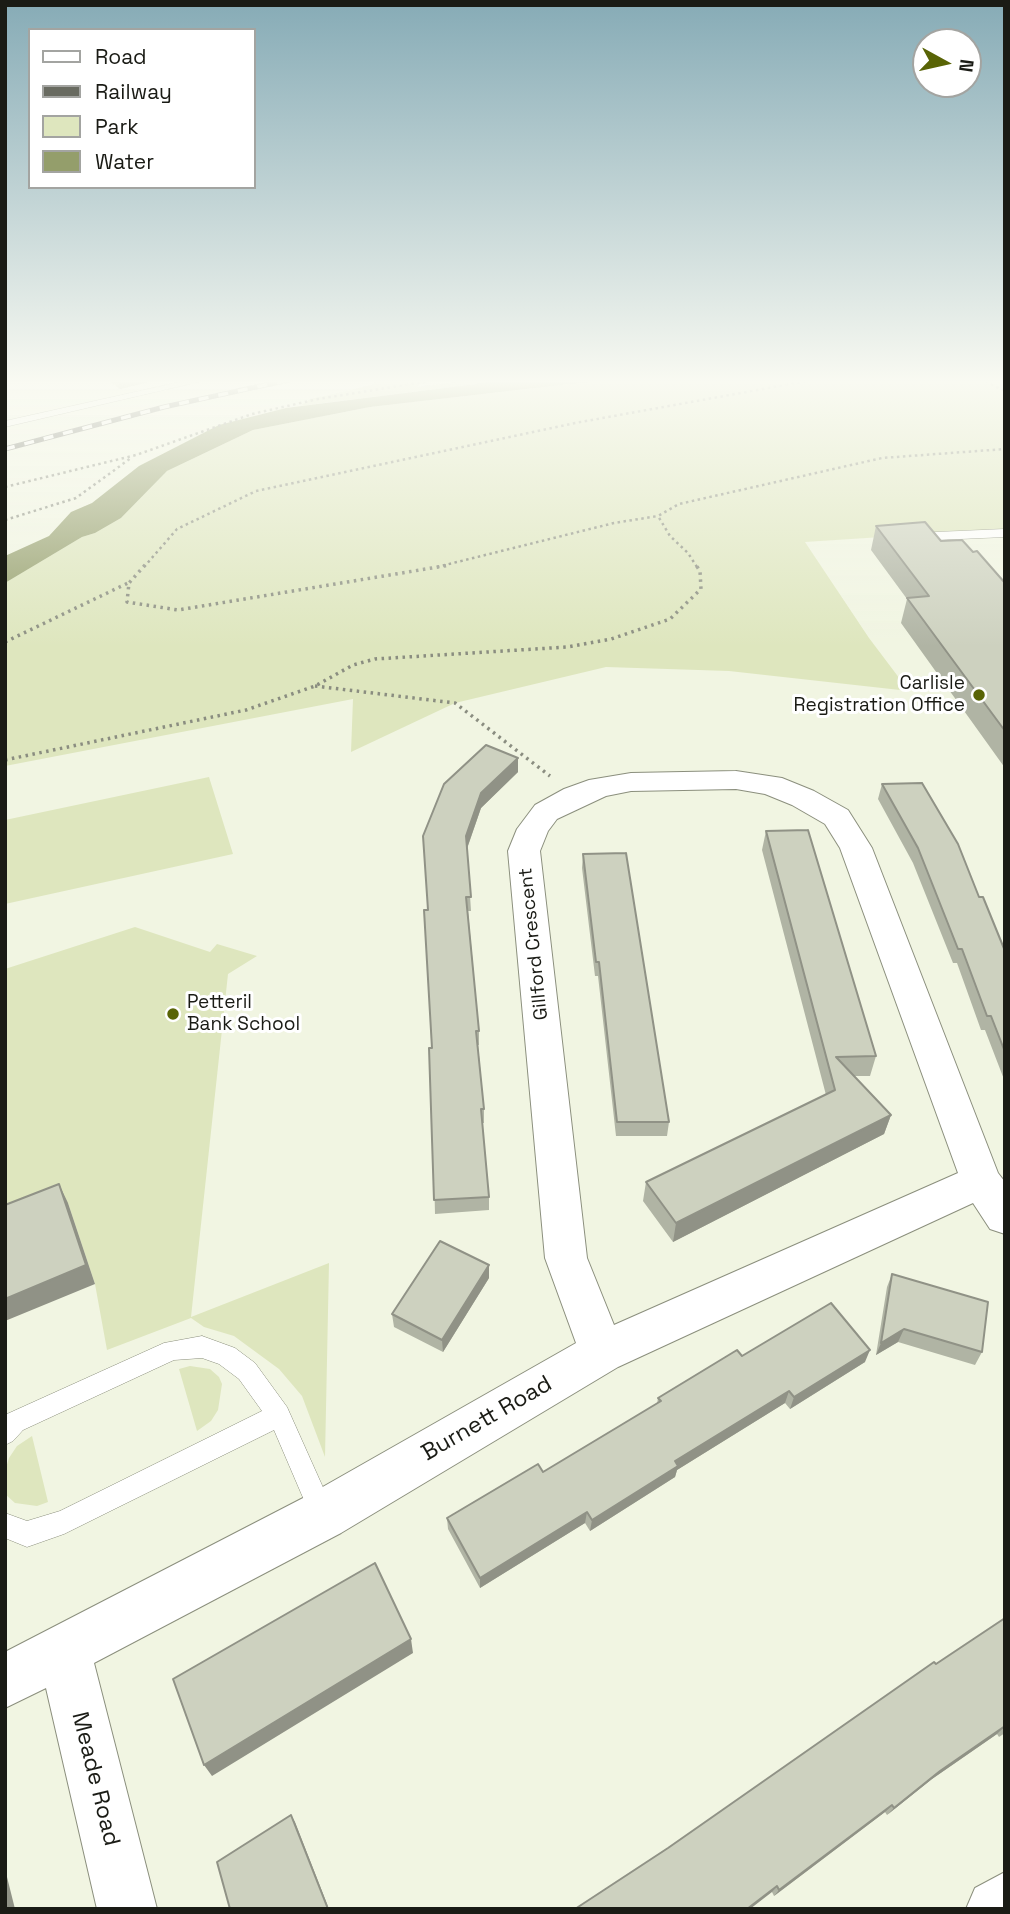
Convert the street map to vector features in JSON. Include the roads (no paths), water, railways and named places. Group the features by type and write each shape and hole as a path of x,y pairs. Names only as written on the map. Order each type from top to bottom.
{"street":[{"name":"Gillford Crescent","path":"601,1352 566,1258 524,851 533,829 546,812 575,796 600,787 631,782 736,780 771,785 803,798 837,817 856,848 993,1198"},
{"name":"Burnett Road","path":"5,1681 323,1516 601,1352 993,1198"},
{"name":"Meade Road","path":"64,1650 127,1909"},
{"path":"996,1909 1005,1902"}],"lane":[{"path":"895,538 1005,533"},
{"path":"5,1433 15,1422 172,1350 202,1347 227,1356 247,1371 279,1415 323,1516"},
{"path":"5,1525 27,1534 64,1522 279,1415"}],"water":[{"path":"136,468 173,468 121,518 82,537 5,583 5,556 49,536 71,512 92,503"}],"place":[{"name":"Carlisle Registration Office","path":"979,695"},
{"name":"Petteril Bank School","path":"173,1014"}]}
